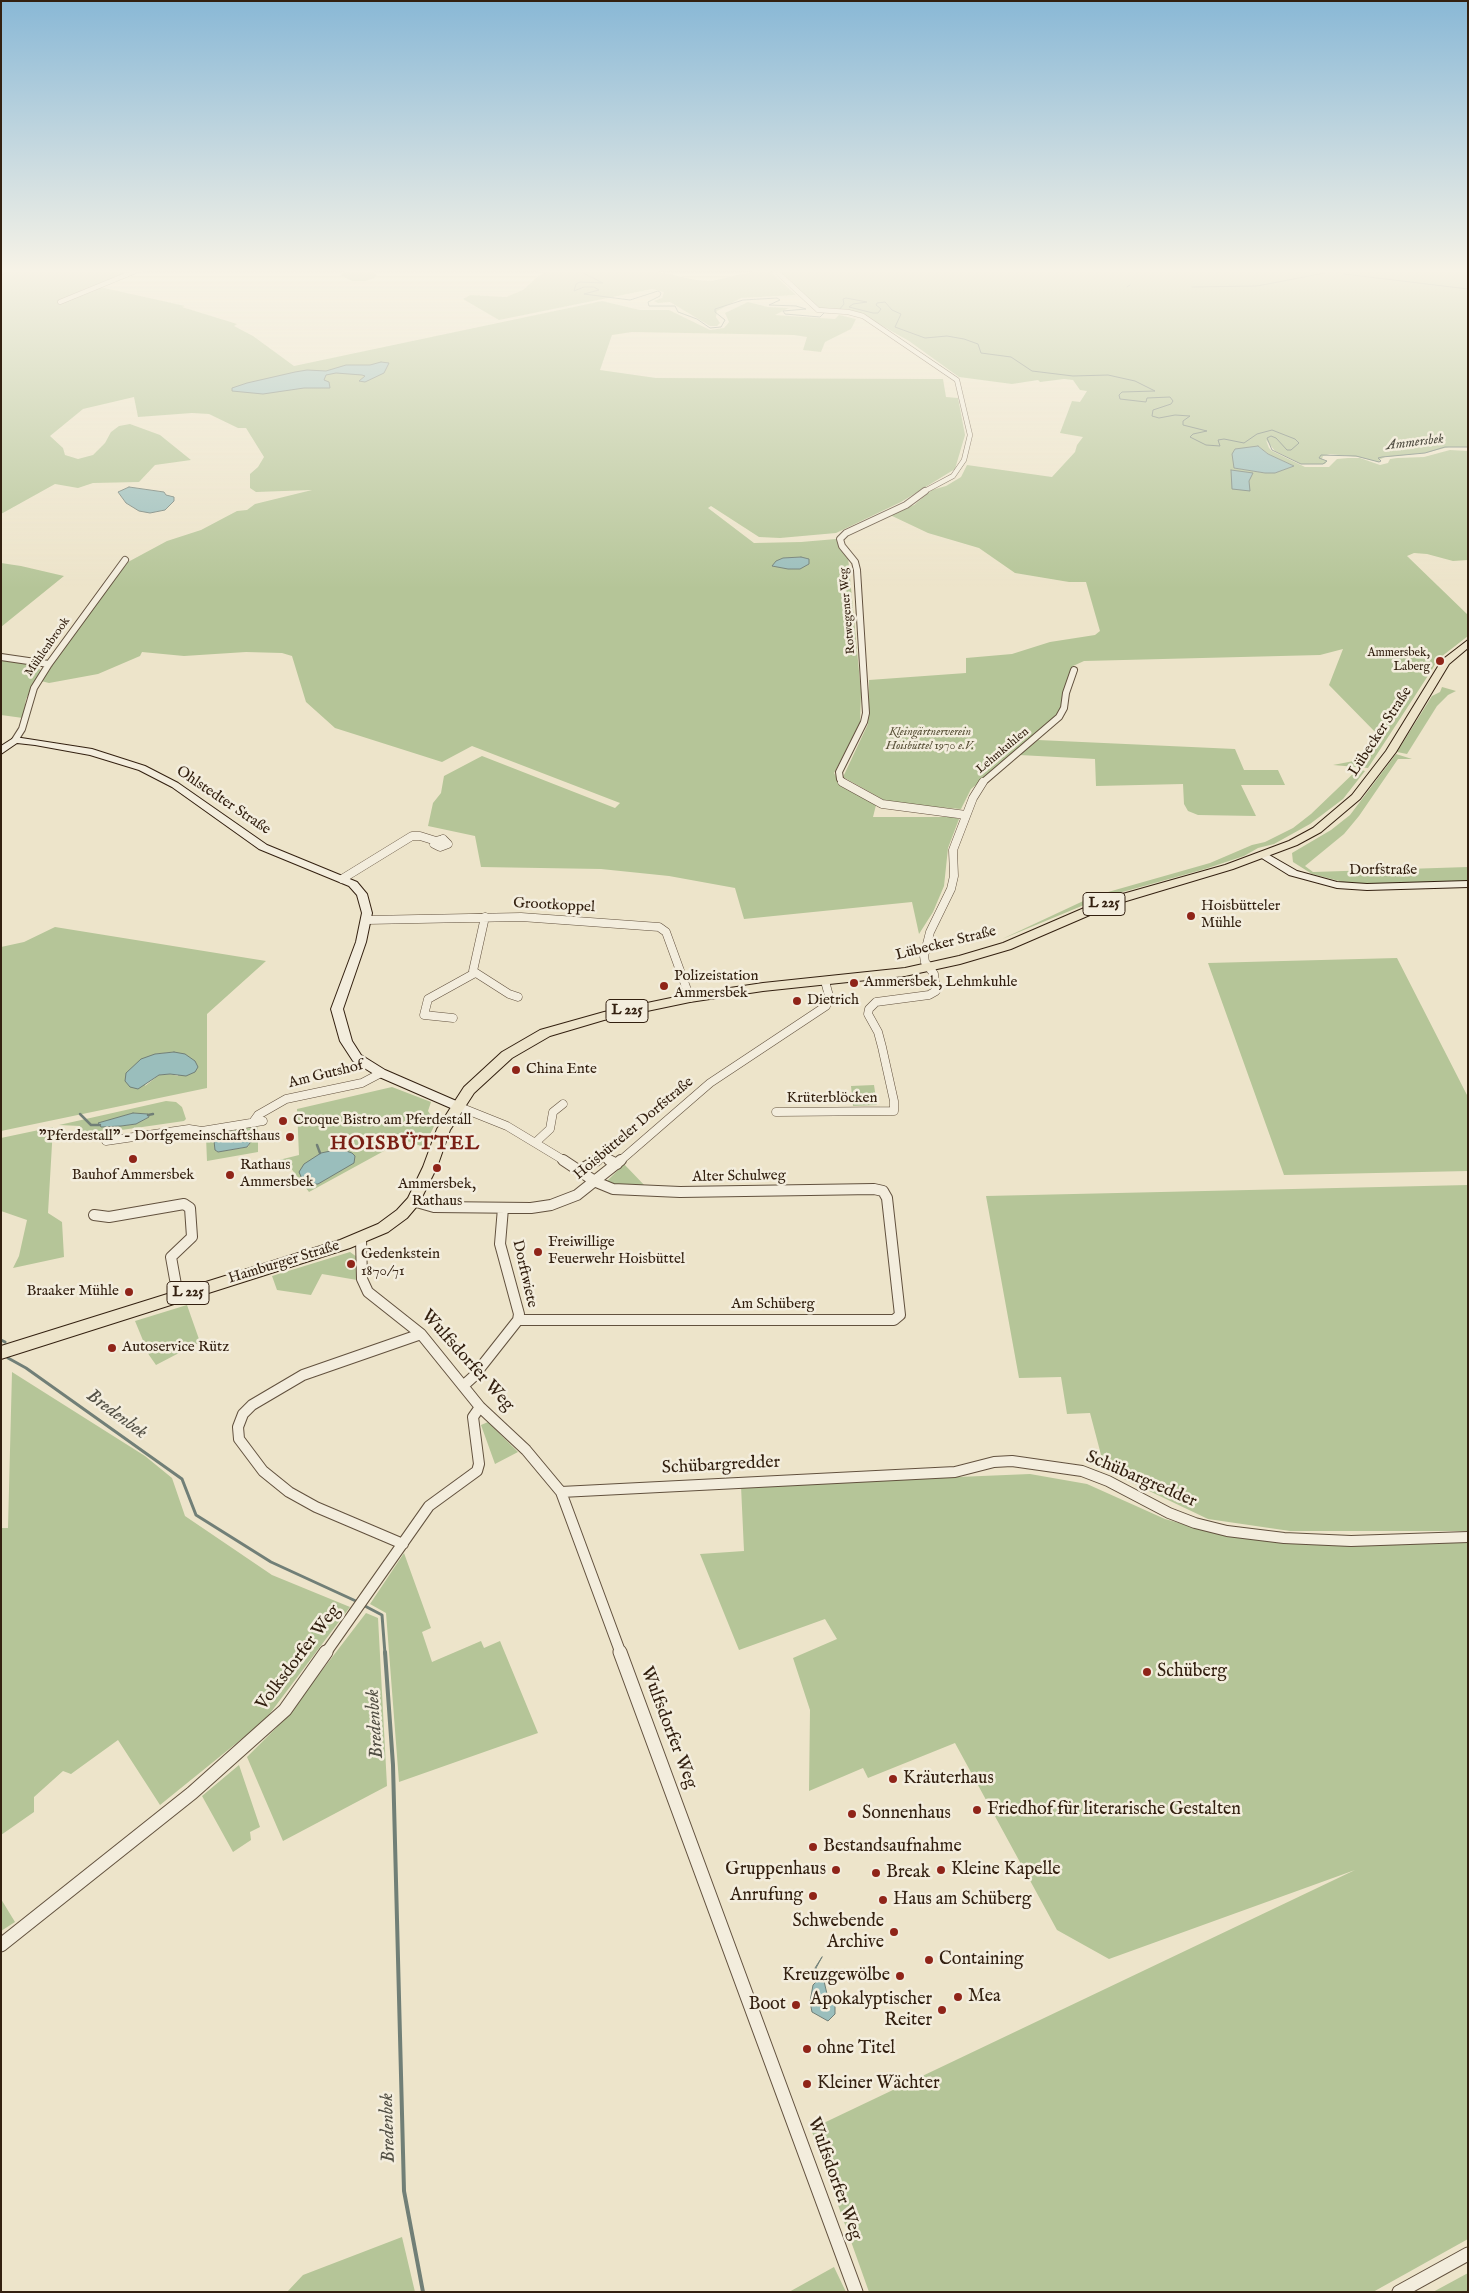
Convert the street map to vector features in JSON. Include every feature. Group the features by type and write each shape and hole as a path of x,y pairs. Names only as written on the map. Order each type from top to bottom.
{"main road":[{"name":"Lübecker Straße","path":"413,1201 430,1167 444,1129 457,1106 478,1081 507,1055 545,1033 604,1016 690,998 763,987 880,976 930,968 1007,946 1110,902 1270,853 1317,830 1356,797 1391,752 1445,662 1468,643"},
{"name":"Hamburger Straße","path":"8,1350 361,1239 389,1225 413,1201"}],"street":[{"path":"952,375 956,378"},
{"name":"Rotwegener Weg","path":"956,378 970,435 964,460 958,470 953,476 928,489 906,505 853,530 840,539 842,546 855,562 857,570 866,713 864,722 839,772 840,779 845,784 882,804 966,815"},
{"name":"Mühlenbrook","path":"1,751 21,733 34,688 49,664 126,560"},
{"path":"1,657 49,664"},
{"name":"Lehmkuhlen","path":"930,968 924,958 926,944 932,927 951,889 954,876 953,850 976,791 981,784 1035,739 1063,712 1066,693 1074,670"},
{"name":"Ohlstedter Straße","path":"15,740 92,752 142,768 175,785 263,847 342,878 352,884 362,894 367,909 367,920 338,1009 343,1035 350,1050 357,1058 381,1073 457,1106"},
{"path":"342,878 412,836 436,840"},
{"name":"Dorfstraße","path":"1270,853 1293,873 1327,883 1358,887 1468,884"},
{"path":"485,917 472,967 475,973 509,994 518,997"},
{"name":"Grootkoppel","path":"367,920 485,917 574,920 664,928 690,998"},
{"name":"Krüterblöcken","path":"776,1112 894,1111 894,1102 882,1046 878,1032 868,1014 868,1009 876,1002 933,993 937,986 930,968"},
{"path":"453,1018 424,1015 428,999 475,973"},
{"name":"Hoisbütteler Dorfstraße","path":"413,1201 434,1207 504,1208 551,1205 569,1199 596,1182 710,1083 826,1006 829,996 825,981"},
{"name":"Am Gutshof","path":"253,1122 258,1115 286,1099 362,1083 381,1073"},
{"path":"536,1142 550,1129 553,1112 563,1104"},
{"name":"Alter Schulweg","path":"457,1106 507,1126 536,1142 596,1182 612,1189 662,1192 874,1189 883,1192"},
{"name":"Am Gutshof","path":"106,1141 189,1129 202,1131 263,1121"},
{"path":"580,1170 603,1157 617,1164"},
{"name":"Am Schüberg","path":"518,1320 894,1320 900,1315 900,1312 887,1198 883,1192"},
{"path":"94,1216 109,1217 184,1204 190,1208 192,1237 171,1257 178,1296"},
{"name":"Dorftwiete","path":"464,1386 473,1378 518,1320 519,1314 500,1244 500,1227 504,1208"},
{"name":"Wulfsdorfer Weg","path":"361,1239 362,1275 365,1287 380,1303 408,1322 421,1334 480,1407 526,1450 561,1492 856,2292"},
{"path":"403,1544 316,1507 289,1492 263,1471 239,1439 238,1427 243,1414 252,1405 303,1375 327,1364 421,1334"},
{"name":"Volksdorfer Weg","path":"1,1945 192,1793 275,1722 290,1704 429,1506 477,1471 479,1464 473,1417 480,1407"},
{"name":"Schübargredder","path":"561,1492 955,1472 971,1470 994,1462 1012,1462 1082,1471 1108,1481 1176,1516 1227,1531 1284,1538 1351,1541 1468,1537"},
{"path":"1399,2292 1468,2254"}],"green space":[{"path":"1,375 635,375 656,378 943,379 946,397 958,398 965,435 955,469 901,502 836,533 780,538 759,537 711,506 708,508 754,543 836,539 848,557 861,692 860,725 834,773 840,784 876,805 873,817 952,817 959,819 948,848 944,886 933,912 919,934 912,902 744,919 735,888 669,876 601,869 481,867 475,836 428,826 433,803 441,793 444,776 482,756 615,808 620,803 472,746 442,762 335,728 306,702 292,656 282,653 246,652 184,656 142,652 140,656 98,674 49,683 41,681 40,675 128,562 167,541 201,530 237,511 247,510 255,504 312,490 256,492 250,488 250,474 258,467 264,457 246,428 238,428 209,414 192,413 138,417 134,397 83,409 50,436 63,448 65,455 78,459 93,455 105,443 111,432 119,426 130,424 160,435 191,460 155,465 139,482 93,483 78,488 55,484 1,514"},
{"name":"Kleingärtnerverein Hoisbüttel 1970 e.V.","path":"956,375 1468,375 1468,447 1449,447 1425,453 1385,457 1379,460 1381,461 1379,462 1358,457 1330,454 1323,456 1322,459 1327,461 1325,464 1301,464 1275,451 1266,440 1272,451 1305,467 1329,467 1337,459 1348,458 1360,458 1380,465 1388,463 1390,459 1424,457 1450,450 1468,451 1468,560 1453,561 1427,554 1414,553 1407,556 1468,615 1468,636 1437,660 1368,768 1333,765 1359,760 1380,737 1329,685 1343,649 1320,655 1084,661 1073,666 1062,696 1063,707 1058,716 971,789 961,809 889,803 843,777 868,724 869,680 966,673 966,658 1012,654 1050,642 1095,635 1100,631 1086,582 1069,582 1015,573 979,548 928,533 890,515 914,505 932,490 946,486 961,477 967,465 1052,477 1075,452 1077,445 1083,437 1060,433 1072,401 1080,402 1087,391 1080,390 1073,380 1064,379 1040,382 1038,380 1012,384 959,377","holes":["1258,446 1268,454 1294,466 1275,473 1234,468"]},
{"path":"1,563 21,566 64,576 1,627"},
{"path":"1,659 31,663 42,671 26,699 23,718 1,715"},
{"path":"1442,687 1456,691 1448,695 1437,706 1407,754 1397,752 1432,696 1440,692"},
{"path":"1038,740 1235,749 1244,770 1278,770 1285,785 1241,785 1256,816 1198,815 1188,811 1184,804 1183,784 1096,786 1095,759 1019,755"},
{"path":"1396,754 1412,759 1398,759 1359,816 1344,834 1305,866 1313,872 1468,867 1468,881 1376,884 1343,882 1312,874 1293,862 1292,853 1331,830 1350,815"},
{"path":"1358,769 1365,771 1343,799 1310,824 1274,844 1258,848 1244,856 1205,869 1101,898 1002,939 1094,896 1210,863 1252,845 1265,842 1293,828 1311,814"},
{"path":"55,927 266,961 207,1014 207,1088 1,1131 1,947 24,942","holes":["174,1052 178,1076 170,1074 159,1075 145,1086 155,1054"]},
{"path":"1397,958 1468,1097 1468,1171 1284,1175 1208,963"},
{"path":"874,1085 877,1105 853,1106 851,1086"},
{"path":"392,1087 431,1102 428,1111 437,1120 424,1147 404,1140 309,1192 290,1167 279,1160 299,1155 297,1109"},
{"path":"166,1101 176,1102 182,1107 186,1119 184,1121 59,1139 80,1131 80,1126 59,1125","holes":["133,1113 148,1114 149,1117 136,1124 101,1127 99,1123"]},
{"path":"254,1125 258,1128 258,1152 207,1161 206,1137 208,1134","holes":["249,1133 250,1143 248,1147 218,1152 215,1150 215,1141"]},
{"path":"53,1127 48,1213 62,1222 64,1257 13,1268 19,1256 27,1220 1,1211 1,1138"},
{"path":"624,1164 647,1188 612,1185 607,1181"},
{"path":"1468,1185 1468,1531 1290,1531 1208,1519 1105,1470 1090,1413 1067,1414 1061,1377 1019,1378 986,1196"},
{"path":"350,1252 357,1257 357,1280 322,1274 311,1295 277,1290 272,1276"},
{"path":"187,1305 200,1342 156,1365 149,1355 135,1321"},
{"path":"12,1372 145,1456 172,1478 185,1516 272,1575 350,1607 265,1720 160,1805 118,1740 71,1774 63,1771 34,1797 34,1812 1,1835 1,1528 8,1528"},
{"path":"488,1422 518,1452 495,1464 481,1425"},
{"path":"1030,1474 1087,1484 1165,1519 1211,1532 1311,1545 1468,1541 1468,2239 1373,2292 869,2292 811,2129 1355,1870 1109,1959 1057,1930 955,1743 868,1778 863,1768 809,1791 810,1710 793,1658 837,1639 825,1619 739,1650 700,1554 744,1551 741,1486"},
{"path":"404,1553 431,1628 422,1632 432,1662 481,1641 484,1648 500,1641 538,1733 399,1782 386,1613 370,1604"},
{"path":"366,1613 378,1618 387,1786 283,1841 247,1757 284,1720"},
{"path":"239,1765 260,1827 250,1832 251,1840 233,1852 202,1796"},
{"path":"1,1899 15,1922 1,1931"},
{"path":"402,2237 415,2292 287,2292 303,2275"},
{"path":"834,2267 846,2292 789,2292"},
{"path":"1468,2273 1468,2292 1433,2292"}],"water":[{"path":"282,375 326,375 324,380 329,382 330,388 304,388 263,394 232,391 232,388"},
{"path":"362,375 380,375 365,382 359,381 365,376"},
{"path":"1258,446 1268,454 1294,466 1275,473 1234,468 1232,454 1235,449"},
{"path":"1231,470 1253,473 1249,481 1250,491 1232,489"},
{"path":"129,487 164,492 166,495 174,497 174,501 165,510 150,513 139,511 126,503 118,492"},
{"path":"801,557 809,559 809,564 800,569 772,566 776,561 783,558"},
{"path":"174,1052 185,1054 195,1061 198,1067 195,1072 186,1076 159,1075 138,1089 130,1087 125,1081 126,1073 141,1059 155,1054"},
{"path":"133,1113 148,1114 149,1117 136,1124 121,1126 101,1127 98,1123"},
{"path":"247,1132 250,1134 250,1143 247,1147 218,1152 215,1150 214,1141 218,1137"},
{"path":"340,1149 355,1156 354,1163 318,1184 308,1184 303,1181 299,1172 304,1164 321,1153"},
{"path":"822,1957 816,1968 835,2007 835,2014 828,2021 812,2012 810,2002 813,1985 819,1979 815,1968"}],"waterway":[{"name":"Ammersbek","path":"1065,375 1108,375"},
{"name":"Ammersbek","path":"1108,375 1135,381 1155,391 1122,392 1119,395 1120,399 1146,402 1147,398 1170,397 1173,401 1171,404 1153,410 1152,416 1159,418 1175,415 1190,416 1183,421 1183,425 1207,431 1193,434 1190,437 1206,445 1220,446 1218,440 1224,439 1244,443 1257,434 1272,430 1295,439 1299,443 1291,450 1287,450 1276,438 1271,436 1267,438 1272,450 1301,464 1323,464 1327,461 1319,458 1321,455 1356,456 1379,462 1381,461 1378,458 1382,457 1425,453 1445,447 1468,447"},
{"path":"80,1114 91,1125 100,1125"},
{"path":"148,1115 153,1114"},
{"path":"317,1145 320,1153"},
{"name":"Bredenbek","path":"1,1340 5,1342"},
{"name":"Bredenbek","path":"8,1358 26,1368 182,1479 196,1515 271,1562 358,1602"},
{"name":"Bredenbek","path":"363,1605 382,1615 385,1654"},
{"name":"Bredenbek","path":"385,1652 393,1765 404,2191 423,2292"}],"place":[{"name":"Ammersbek, Laberg","path":"1440,661"},
{"name":"Hoisbütteler Mühle","path":"1191,916"},
{"name":"Ammersbek, Lehmkuhle","path":"854,983"},
{"name":"Polizeistation Ammersbek","path":"664,986"},
{"name":"Dietrich","path":"797,1001"},
{"name":"China Ente","path":"516,1070"},
{"name":"Croque Bistro am Pferdestall","path":"283,1121"},
{"name":"\"Pferdestall\" - Dorfgemeinschaftshaus","path":"290,1137"},
{"name":"Bauhof Ammersbek","path":"133,1159"},
{"name":"Ammersbek, Rathaus","path":"437,1168"},
{"name":"Rathaus Ammersbek","path":"230,1175"},
{"name":"Freiwillige Feuerwehr Hoisbüttel","path":"538,1252"},
{"name":"Gedenkstein 1870/71","path":"351,1264"},
{"name":"Braaker Mühle","path":"129,1292"},
{"name":"Autoservice Rütz","path":"112,1348"},
{"name":"Schüberg","path":"1147,1672"},
{"name":"Kräuterhaus","path":"893,1779"},
{"name":"Friedhof für literarische Gestalten","path":"977,1810"},
{"name":"Sonnenhaus","path":"852,1814"},
{"name":"Bestandsaufnahme","path":"813,1847"},
{"name":"Gruppenhaus","path":"836,1870"},
{"name":"Kleine Kapelle","path":"941,1870"},
{"name":"Break","path":"876,1873"},
{"name":"Anrufung","path":"813,1896"},
{"name":"Haus am Schüberg","path":"883,1900"},
{"name":"Schwebende Archive","path":"894,1932"},
{"name":"Containing","path":"929,1960"},
{"name":"Kreuzgewölbe","path":"900,1976"},
{"name":"Mea","path":"958,1997"},
{"name":"Boot","path":"796,2005"},
{"name":"Apokalyptischer Reiter","path":"942,2010"},
{"name":"ohne Titel","path":"807,2049"},
{"name":"Kleiner Wächter","path":"807,2084"}],"district":[{"name":"HOISBÜTTEL","path":"405,1145"}]}
